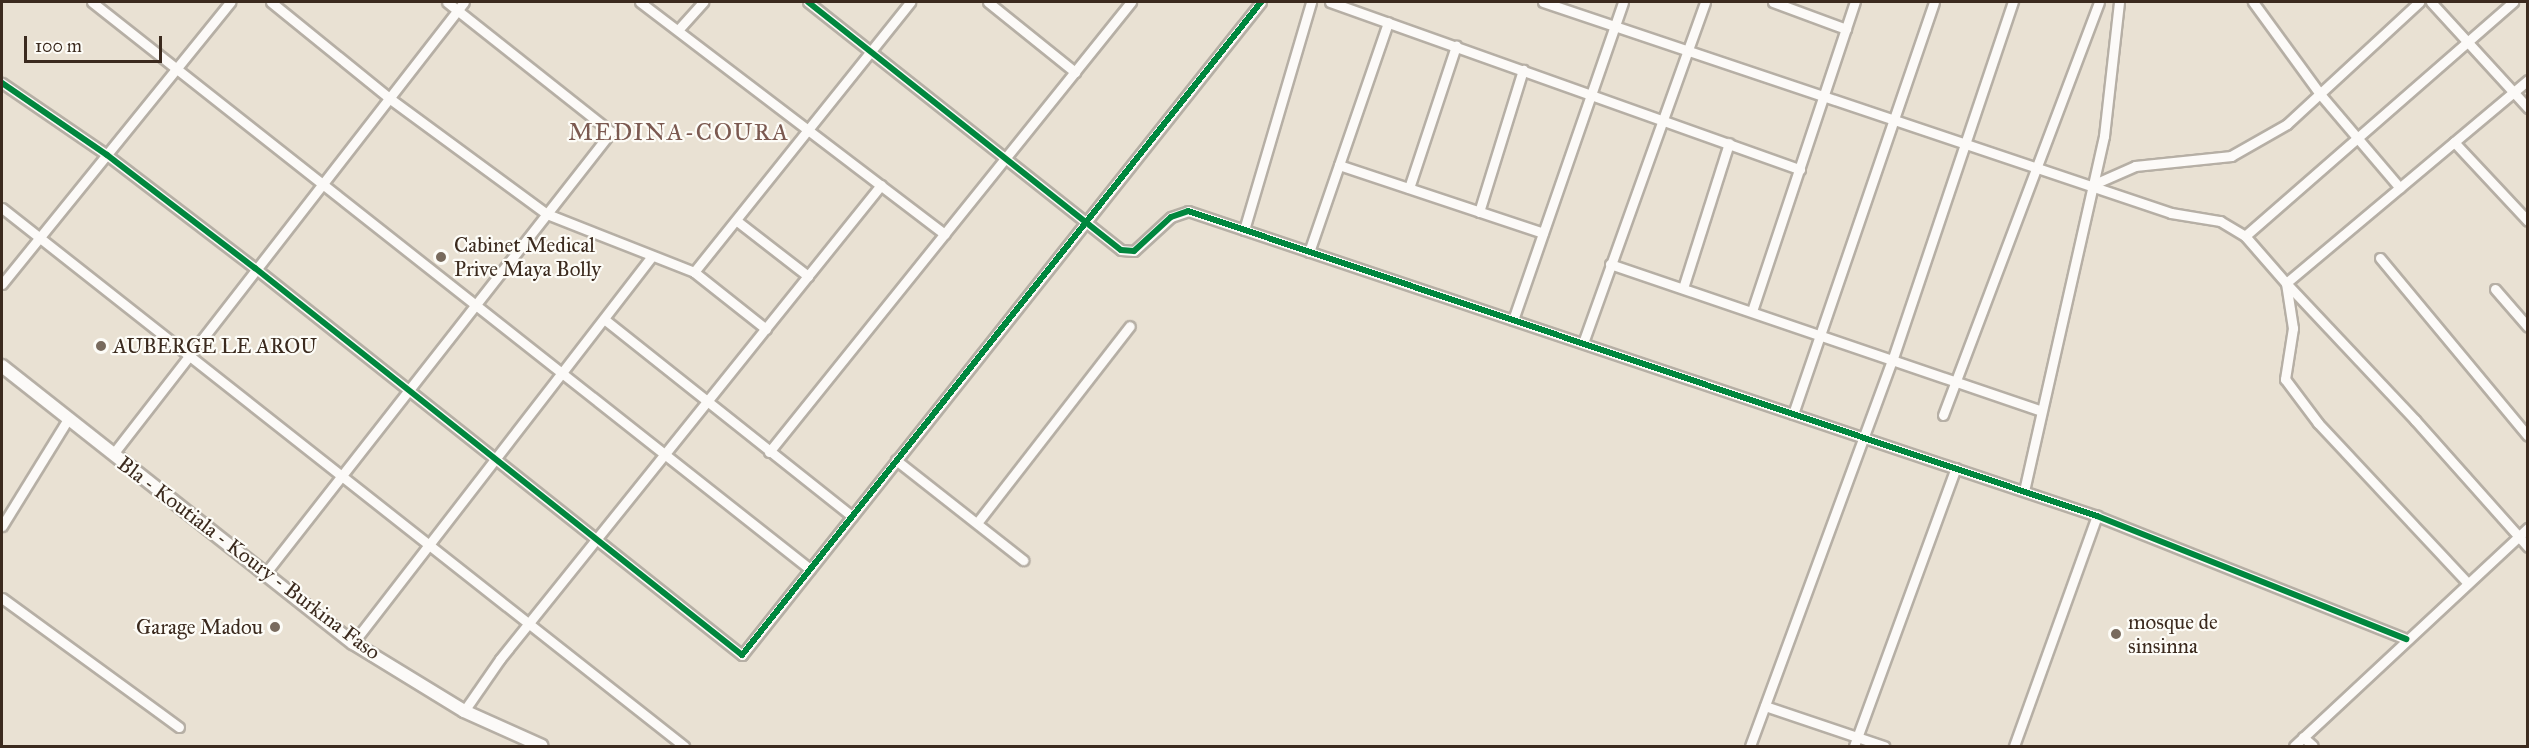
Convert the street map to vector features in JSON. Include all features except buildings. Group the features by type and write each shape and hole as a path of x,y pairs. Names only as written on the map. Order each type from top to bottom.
{"main road":[{"name":"Bla - Koutiala - Koury - Burkina Faso","path":"2,366 353,643 464,711 542,747"}],"street":[{"path":"92,2 810,569"},
{"path":"2,284 230,2"},
{"path":"271,2 388,98 547,214 694,272 766,329"},
{"path":"264,574 611,132 461,5 447,2"},
{"path":"640,2 945,234"},
{"path":"678,30 703,2"},
{"path":"808,2 1121,250 1134,251 1171,217 1188,211 2097,516 2406,639"},
{"path":"694,272 910,2"},
{"path":"988,2 1075,72"},
{"path":"769,452 1131,2"},
{"path":"2,83 107,155 255,268 495,459 598,537 741,655 1261,2"},
{"path":"1244,230 1311,2"},
{"path":"1330,2 1800,169"},
{"path":"1543,2 2171,213 2220,221 2245,236 2415,420 2528,547"},
{"path":"1513,320 1623,2"},
{"path":"1583,344 1705,2"},
{"path":"1773,2 1786,4 1846,28"},
{"path":"1752,311 1855,2"},
{"path":"1793,414 1934,2"},
{"path":"1750,747 1893,358 2013,2"},
{"path":"1942,415 2099,2"},
{"path":"2024,491 2103,136 2119,2"},
{"path":"2253,2 2320,94 2400,188"},
{"path":"2092,185 2135,166 2231,156 2287,124 2419,2"},
{"path":"2431,2 2528,108"},
{"path":"2245,236 2468,44 2513,2"},
{"path":"113,454 187,355 461,5"},
{"path":"1309,252 1388,22"},
{"path":"1409,188 1456,46"},
{"path":"1479,212 1523,70"},
{"path":"2286,283 2528,80"},
{"path":"2454,142 2527,219"},
{"path":"1683,288 1729,143"},
{"path":"1339,165 1543,233"},
{"path":"464,711 528,623 881,185"},
{"path":"2,208 684,747"},
{"path":"737,221 808,276"},
{"path":"353,643 652,256"},
{"path":"2380,258 2528,436"},
{"path":"1610,264 1820,333 2042,411"},
{"path":"2286,283 2293,328 2285,379 2318,423 2467,582"},
{"path":"2495,289 2528,327"},
{"path":"604,319 705,403 852,516"},
{"path":"977,523 1130,326"},
{"path":"2,526 68,419"},
{"path":"896,460 1023,560"},
{"path":"1856,742 1956,468"},
{"path":"2014,747 2097,516"},
{"path":"2294,747 2406,639 2528,528"},
{"path":"2,598 179,727"},
{"path":"1765,706 1856,742 1884,747"},
{"path":"2303,737 2313,747"}],"cycle path":[{"path":"808,2 1121,250 1134,251 1171,217 1188,211 2097,516 2406,639"},
{"path":"2,83 107,155 255,268 742,655 1261,2"}],"place":[{"name":"Cabinet Medical Prive Maya Bolly","path":"441,257"},
{"name":"AUBERGE LE AROU","path":"101,346"},
{"name":"Garage Madou","path":"275,627"},
{"name":"mosque de sinsinna","path":"2116,634"}],"district":[{"name":"MEDINA-COURA","path":"679,133"}]}
